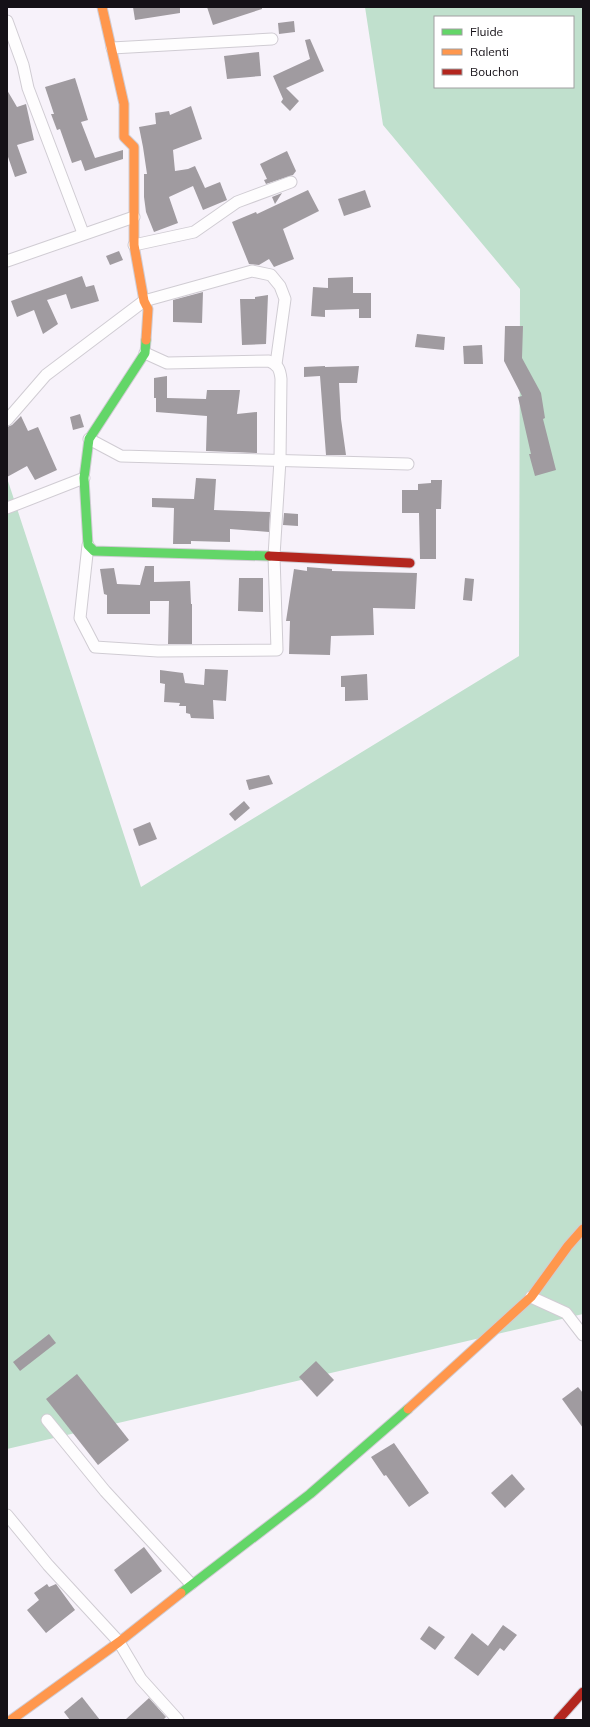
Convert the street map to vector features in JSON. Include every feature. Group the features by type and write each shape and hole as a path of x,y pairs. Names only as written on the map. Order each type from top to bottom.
{"street":[{"path":"102,7 124,104 124,136 134,147 134,245 144,301 148,309 148,320 145,353 89,439 84,478 88,545 80,618 95,647 158,651 276,650 274,556 280,460 282,379 280,370 276,364 269,361 167,363 145,353"},
{"path":"7,21 23,65 28,88 84,233"},
{"path":"112,48 272,39"},
{"path":"134,245 194,232 237,202 291,182"},
{"path":"7,260 134,217"},
{"path":"7,420 46,374 144,301 252,271 271,275 280,286 285,299 276,364"},
{"path":"89,439 121,456 408,464"},
{"path":"7,508 84,478"},
{"path":"88,545 94,551 274,556 410,563"},
{"path":"11,1720 120,1642 191,1584 310,1494 419,1400 531,1297 568,1246 583,1229"},
{"path":"531,1297 566,1313 583,1336"},
{"path":"47,1420 105,1491 191,1584"},
{"path":"7,1515 48,1565 120,1642 141,1680 178,1720"},
{"path":"558,1720 583,1692"}],"green space":[{"path":"365,7 583,7 583,1314 7,1449 7,478 141,887 519,656 520,289 383,125"}],"building":[{"path":"133,7 180,7 180,13 135,20"},
{"path":"207,7 262,7 262,9 213,25"},
{"path":"294,21 295,32 279,34 278,23"},
{"path":"310,39 324,71 286,88 299,101 290,111 281,102 283,99 273,76 310,59 305,40"},
{"path":"259,52 261,76 227,79 224,56"},
{"path":"75,78 88,120 81,122 95,158 123,150 123,159 85,171 81,160 72,163 60,129 57,130 51,114 54,114 45,87"},
{"path":"7,90 17,107 26,104 34,140 17,145 27,173 15,177 7,154"},
{"path":"191,106 202,139 173,150 175,171 188,169 195,166 205,188 220,182 227,200 203,210 193,186 169,197 178,223 154,232 146,212 144,197 144,174 147,174 139,127 156,124 155,113 169,111 170,115"},
{"path":"287,151 296,171 293,175 266,184 264,180 267,179 260,164"},
{"path":"308,190 319,211 283,229 294,259 274,267 269,259 259,265 249,264 232,222 256,212 257,214"},
{"path":"365,190 371,207 344,216 338,199"},
{"path":"282,193 275,204 272,197"},
{"path":"119,251 123,260 110,265 106,256"},
{"path":"82,276 86,287 94,285 99,301 71,309 66,294 47,300 58,324 43,334 34,310 17,317 11,301"},
{"path":"353,277 353,293 371,293 371,318 359,318 359,309 325,310 325,317 311,316 313,287 328,288 328,278"},
{"path":"203,292 202,323 173,322 173,300"},
{"path":"268,295 266,344 242,345 240,299 255,299 255,297"},
{"path":"505,326 523,326 522,358 541,393 545,418 543,419 556,470 535,476 529,454 531,454 518,397 522,396 504,361"},
{"path":"417,334 445,337 444,350 415,347"},
{"path":"482,345 483,364 464,364 463,346"},
{"path":"359,366 357,383 339,383 341,419 346,455 326,455 320,376 304,377 304,367"},
{"path":"167,376 167,398 206,399 207,390 240,390 237,414 257,412 257,453 206,451 207,416 156,412 154,378"},
{"path":"80,414 84,427 73,430 70,417"},
{"path":"21,416 28,431 38,427 57,470 35,480 27,466 7,477 7,427 12,425"},
{"path":"196,478 216,479 214,510 270,512 269,532 230,529 230,542 191,541 191,544 173,544 174,508 152,507 152,498 194,499"},
{"path":"431,480 442,480 441,509 436,509 436,559 420,559 419,513 402,513 402,490 418,490 418,484 431,483"},
{"path":"284,513 298,514 298,526 283,525"},
{"path":"145,566 154,566 154,582 190,581 192,604 192,644 168,644 169,601 150,601 150,614 107,614 107,595 104,594 100,569 114,568 117,584 140,585"},
{"path":"307,567 332,569 332,571 417,573 415,609 373,608 374,635 331,636 330,655 289,654 290,621 286,621 294,569 307,571"},
{"path":"239,578 263,578 263,612 238,611"},
{"path":"465,578 474,579 472,601 463,600"},
{"path":"205,669 228,670 226,701 213,700 214,719 191,718 190,714 186,713 186,706 179,706 180,703 164,702 165,684 160,683 160,670 183,673 185,683 204,685"},
{"path":"367,674 368,700 345,701 345,687 341,687 341,676"},
{"path":"269,775 273,784 249,790 246,780"},
{"path":"244,801 250,808 235,821 229,814"},
{"path":"150,822 157,839 139,846 133,829"},
{"path":"49,1334 56,1343 20,1371 13,1362"},
{"path":"316,1361 334,1380 317,1397 299,1377"},
{"path":"77,1374 129,1440 98,1465 46,1399"},
{"path":"578,1387 583,1393 583,1428 562,1399"},
{"path":"394,1443 429,1493 409,1507 371,1457"},
{"path":"512,1474 525,1489 505,1508 491,1493"},
{"path":"144,1547 162,1571 131,1594 114,1570"},
{"path":"47,1584 49,1587 56,1584 75,1610 46,1633 27,1610 39,1600 34,1593"},
{"path":"503,1625 517,1635 504,1651 500,1648 478,1676 454,1658 472,1633 488,1646"},
{"path":"429,1626 445,1637 435,1650 420,1639"},
{"path":"82,1697 100,1720 70,1720 64,1712"},
{"path":"149,1698 166,1717 163,1720 125,1720"}],"traffic: fast":[{"path":"146,340 145,353 89,439 84,478 88,545 94,551 269,556"},
{"path":"181,1593 310,1494 408,1409"}],"traffic: slow":[{"path":"102,7 124,104 124,137 134,147 134,245 144,301 148,309 146,340"},
{"path":"408,1409 531,1297 568,1246 583,1229"},
{"path":"11,1720 119,1642 181,1593"}],"traffic: jam":[{"path":"269,556 410,563"},
{"path":"558,1720 583,1692"}]}
